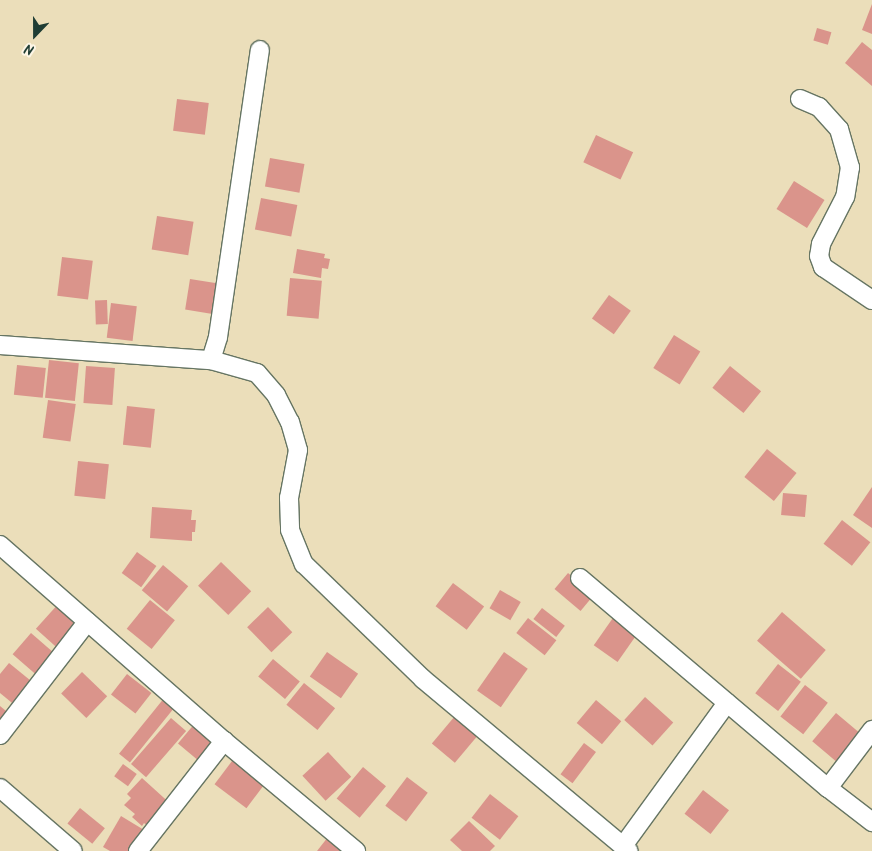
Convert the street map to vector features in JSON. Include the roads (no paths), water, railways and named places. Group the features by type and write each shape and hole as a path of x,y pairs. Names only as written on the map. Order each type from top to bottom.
{"street":[{"path":"211,360 218,337 260,50"},
{"path":"800,99 819,107 839,129 850,167 845,197 821,244 820,256 823,267 872,300"},
{"path":"0,345 211,360 257,373 276,395 290,422 298,450 289,498 290,530 304,564 423,679 626,848 727,702"},
{"path":"0,545 224,741 356,851"},
{"path":"580,578 828,788 872,822"},
{"path":"0,735 87,622"},
{"path":"828,788 872,730"},
{"path":"138,851 224,741"},
{"path":"0,788 73,851"}]}
